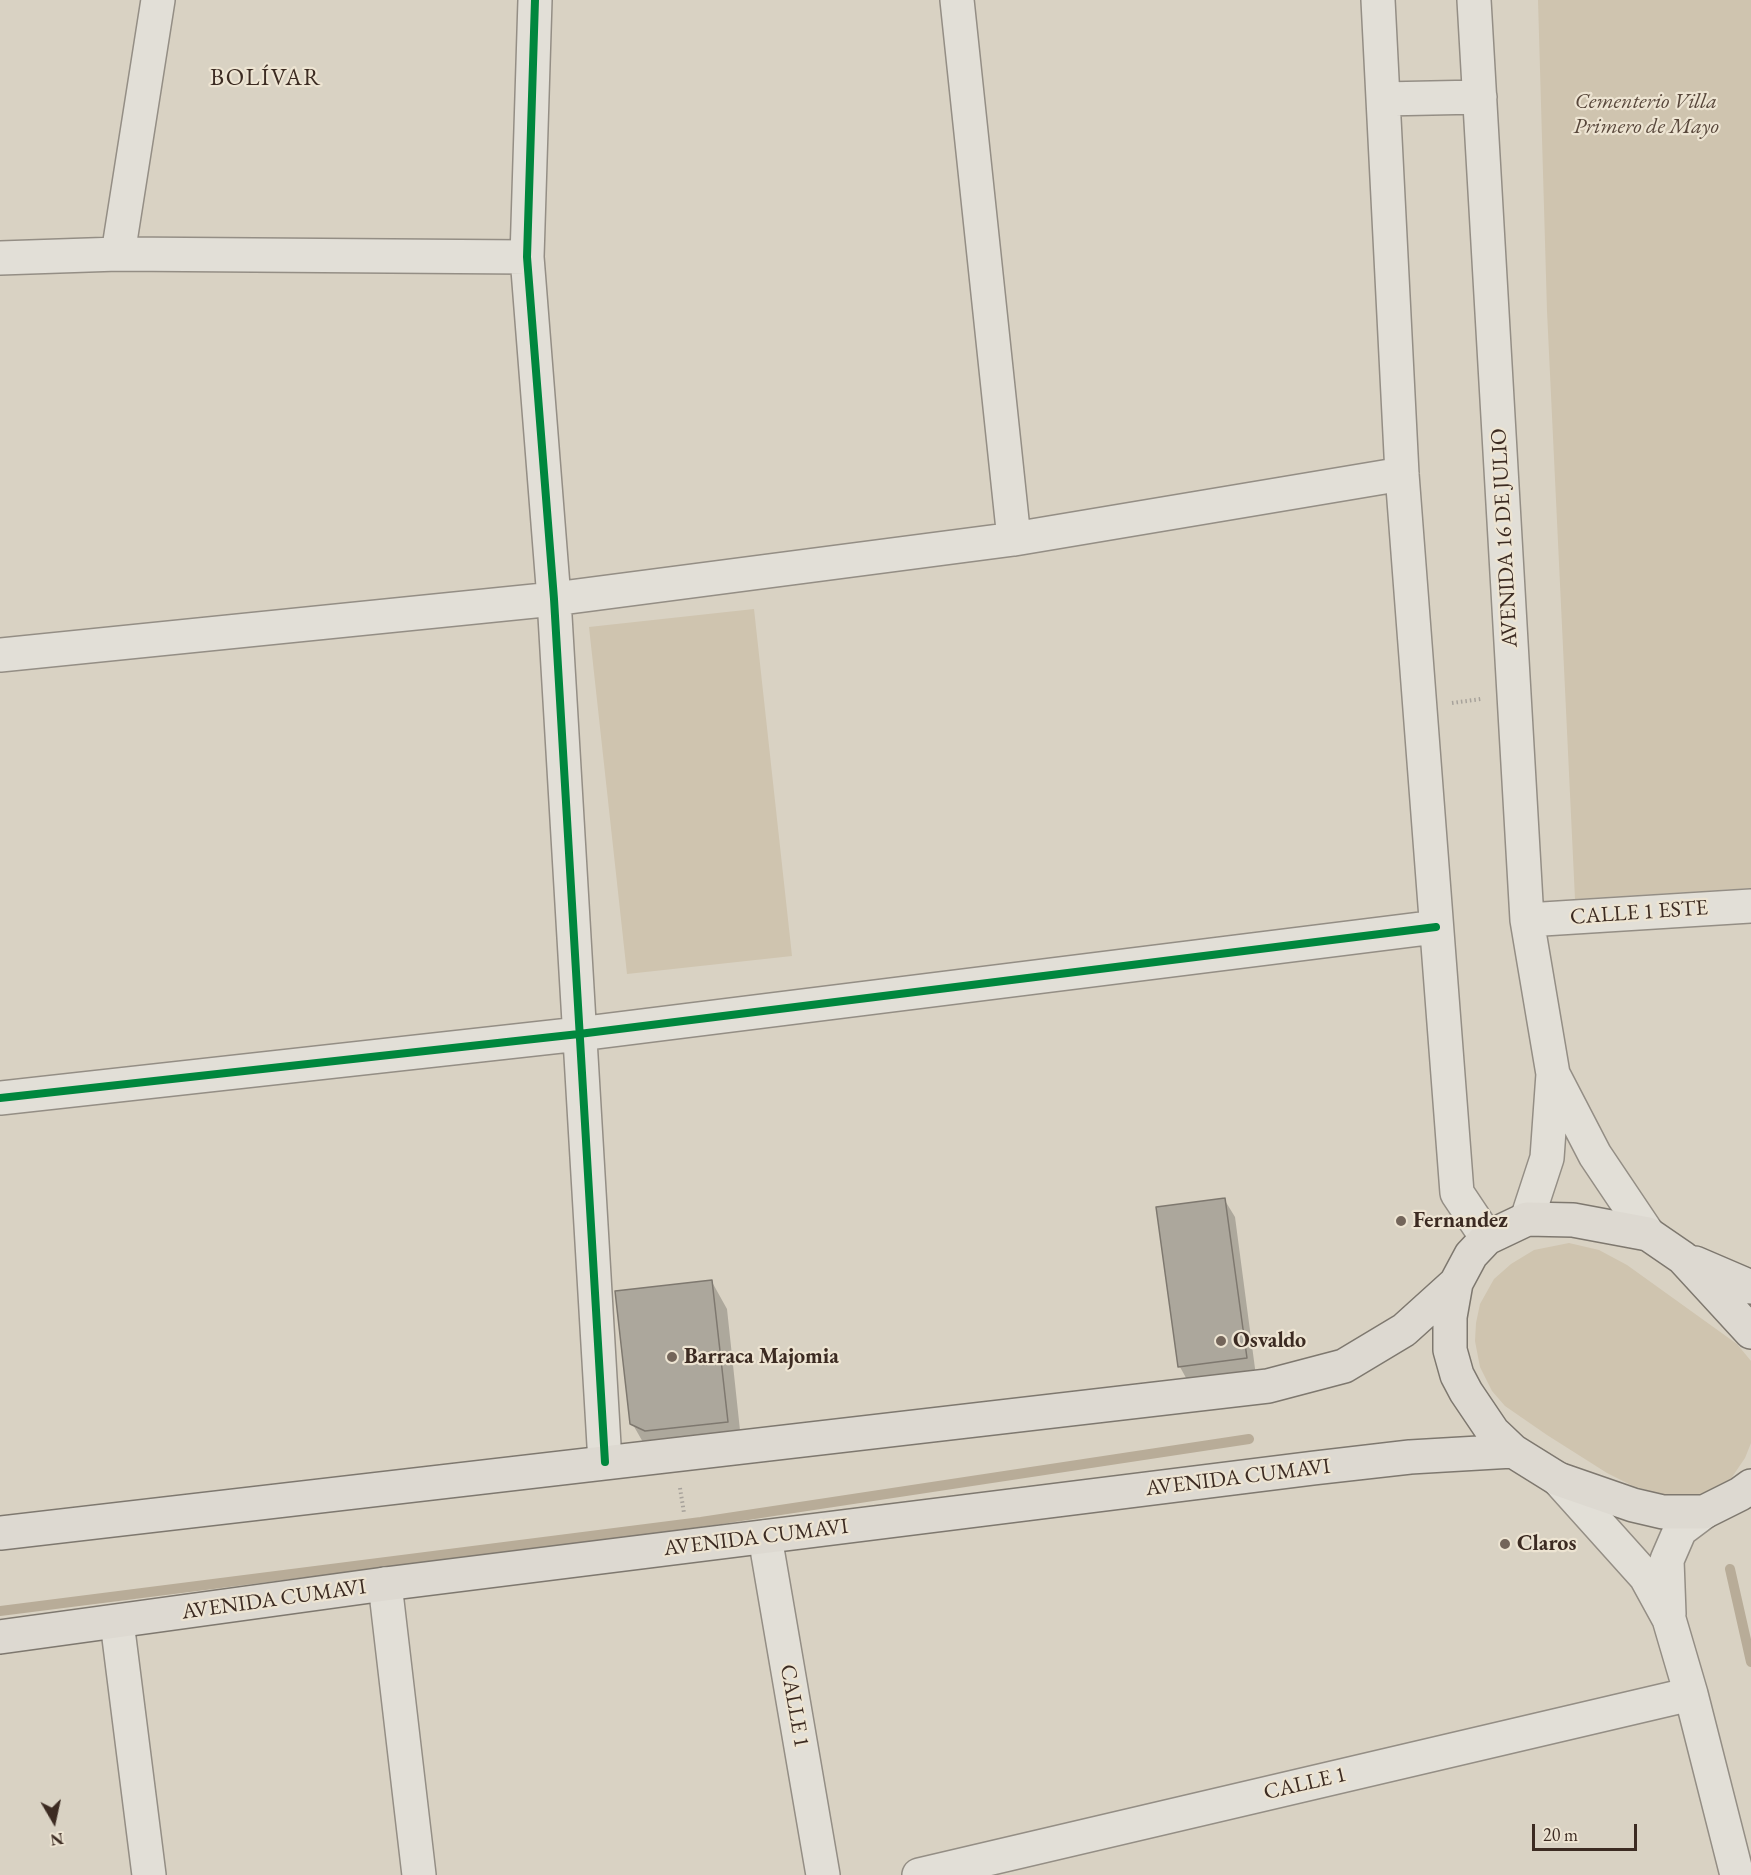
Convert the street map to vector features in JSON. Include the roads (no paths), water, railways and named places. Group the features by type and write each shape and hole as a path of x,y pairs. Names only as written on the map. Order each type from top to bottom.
{"main road":[{"path":"0,1533 1268,1386 1344,1366 1404,1330 1456,1283 1472,1255 1487,1238 1527,1219 1573,1220 1648,1234 1683,1258 1751,1287"},
{"path":"1683,1258 1751,1332"},
{"path":"1456,1283 1450,1317 1450,1350 1457,1375 1493,1432 1513,1451 1558,1479 1633,1505 1663,1512 1704,1512 1751,1486"},
{"name":"AVENIDA CUMAVI","path":"0,1637 385,1584 1410,1457 1513,1451"}],"street":[{"path":"118,254 158,0"},
{"path":"535,0 527,257 554,599 605,1462"},
{"path":"957,0 1014,539"},
{"path":"1378,0 1402,474 1457,1193 1487,1238"},
{"name":"AVENIDA 16 DE JULIO","path":"1474,0 1527,920 1553,1074 1547,1158 1527,1219"},
{"path":"1383,99 1480,97"},
{"path":"0,258 118,254 527,257"},
{"path":"0,655 554,599 1014,539 1402,474"},
{"name":"CALLE 1 ESTE","path":"1527,920 1751,906"},
{"path":"0,1098 579,1034 1436,927"},
{"name":"AVENIDA 16 DE JULIO","path":"1553,1074 1595,1155 1648,1234"},
{"path":"1558,1479 1646,1577 1669,1618 1691,1694 1737,1875"},
{"path":"1669,1618 1667,1560 1680,1530 1704,1512"},
{"name":"CALLE 1","path":"765,1537 823,1875"},
{"path":"385,1584 419,1875"},
{"path":"117,1622 149,1875"},
{"name":"CALLE 1","path":"919,1875 1691,1694"}],"waterway":[{"path":"0,1611 701,1522 1249,1439"},
{"path":"1730,1569 1751,1662"}],"place":[{"name":"Fernandez","path":"1401,1221"},
{"name":"Osvaldo","path":"1221,1341"},
{"name":"Barraca Majomia","path":"672,1357"},
{"name":"Claros","path":"1505,1544"}],"district":[{"name":"BOLÍVAR","path":"266,78"}],"park label":[{"name":"Cementerio Villa Primero de Mayo","path":"1646,114"}]}
